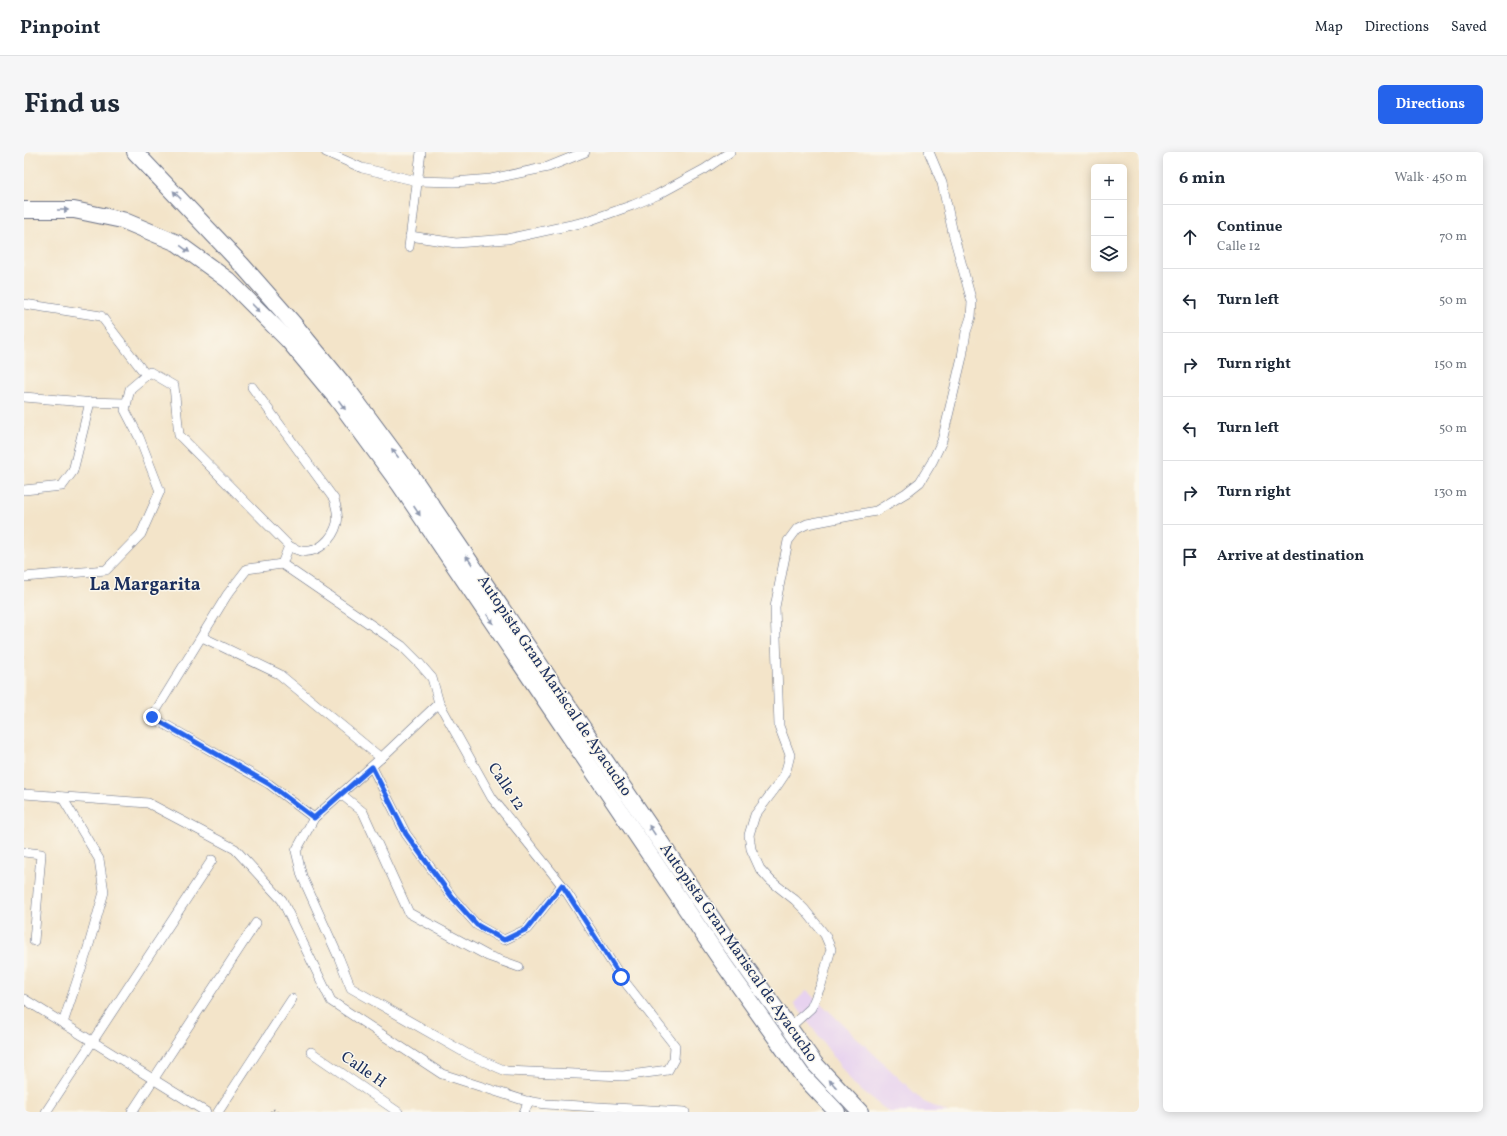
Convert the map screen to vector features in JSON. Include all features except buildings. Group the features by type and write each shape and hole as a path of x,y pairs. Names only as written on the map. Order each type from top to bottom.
{"highway":[{"name":"Autopista Gran Mariscal de Ayacucho","path":"135,152 242,265 293,323 348,390 414,478 731,946 789,1028 815,1064 860,1112"},
{"name":"Autopista Gran Mariscal de Ayacucho","path":"24,210 74,210 122,220 177,243 228,280 288,340 346,411 400,485 718,956 802,1075 837,1112"}],"street":[{"path":"326,152 362,168 417,182 454,182 491,179 548,167 585,152"},
{"path":"409,248 421,152"},
{"path":"410,236 456,243 507,239 585,222 622,210 657,195 705,169 730,152"},
{"path":"789,1028 811,1008 821,985 831,949 825,935 805,910 771,881 760,869 753,856 750,842 750,828 755,815 785,774 790,755 779,726 775,607 788,541 797,529 807,524 876,511 906,493 920,482 942,441 962,356 972,309 972,302 953,233 942,183 929,152"},
{"path":"24,304 101,316 146,375"},
{"path":"24,578 106,570 141,534 160,491 139,437 125,410 130,389 150,372 174,386 179,435 289,546 302,551 315,550 329,540 337,523 337,510 334,499 252,387"},
{"path":"24,397 126,403"},
{"path":"24,490 62,486 73,471 90,402"},
{"path":"289,546 282,564 247,569 227,595 152,717 269,784 314,818 372,767 439,703"},
{"name":"Calle 12","path":"282,564 402,646 432,678 439,703 492,798 562,885 621,977 675,1046 674,1059 668,1070 623,1076 506,1071 469,1055 351,988 302,876 296,851 314,818"},
{"path":"202,637 279,674 381,758"},
{"path":"372,767 406,834 452,897 477,925 504,940 527,929 562,885"},
{"path":"24,794 148,803 236,849 282,900 331,1001 442,1074 529,1101 545,1108 685,1112"},
{"path":"341,794 363,812 409,913 488,956 519,967"},
{"path":"62,797 99,859 104,892 88,948 63,1023"},
{"path":"24,852 41,854 34,941"},
{"path":"46,1112 212,860"},
{"path":"132,1112 256,923"},
{"path":"24,999 206,1112"},
{"path":"218,1112 292,999"},
{"name":"Calle H","path":"311,1052 398,1112"},
{"path":"524,1112 529,1101"}],"path":[{"path":"271,1112 273,1109 277,1112"}],"shaded area":[{"path":"807,990 924,1102 948,1112 889,1112 855,1086 794,1003"}],"district":[{"name":"La Margarita","path":"145,585"}],"route":[{"path":"152,717 269,784 314,818 372,767 406,834 452,897 477,925 504,940 527,929 562,885 621,977"}]}
